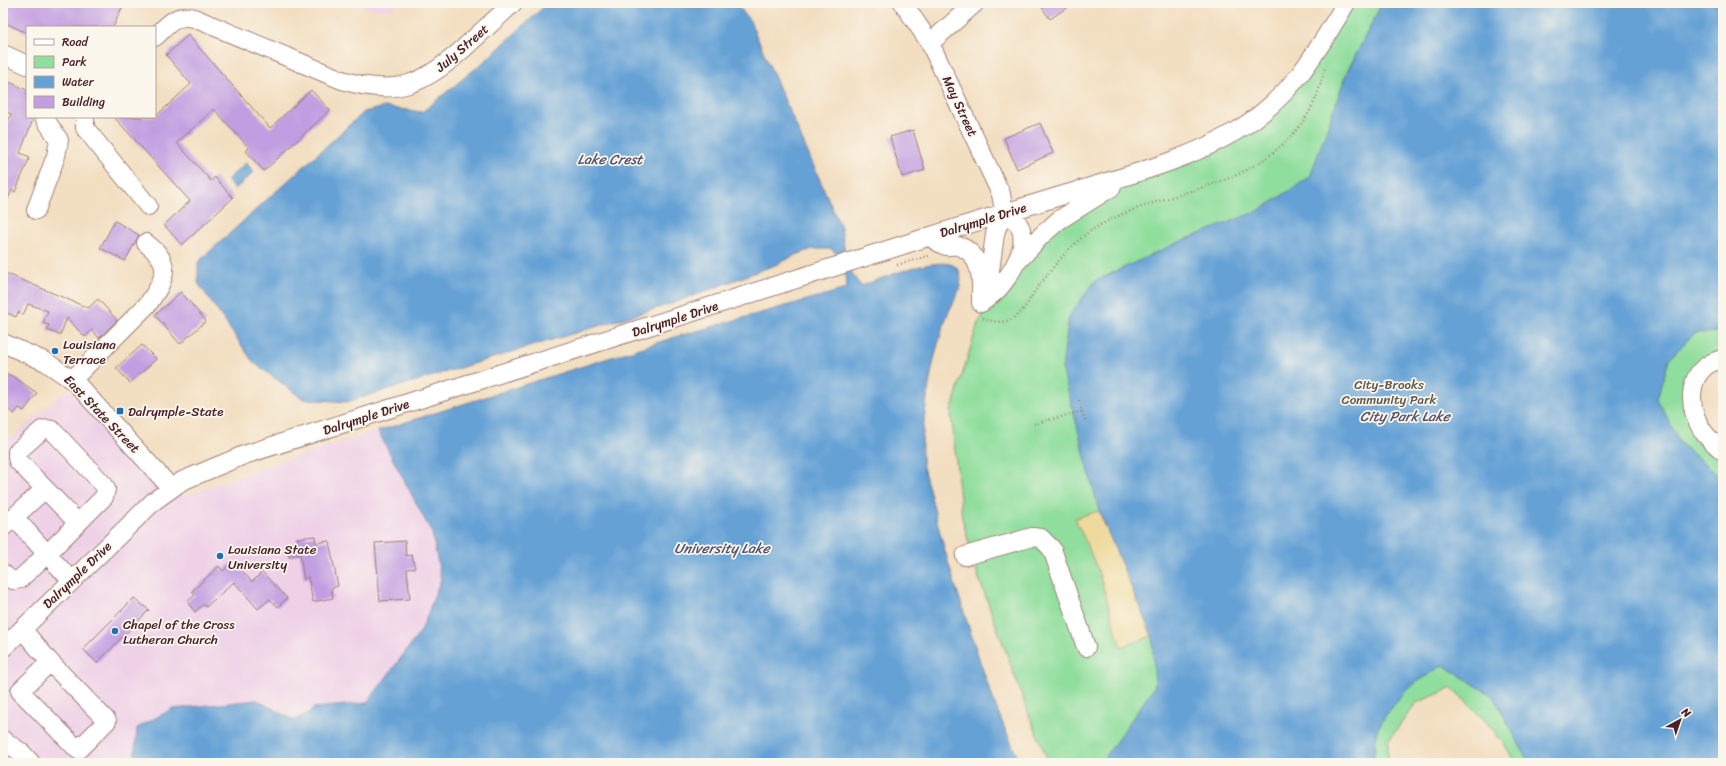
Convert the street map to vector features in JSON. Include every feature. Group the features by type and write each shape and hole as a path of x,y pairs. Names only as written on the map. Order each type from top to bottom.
{"street":[{"name":"July Street","path":"156,36 178,18 187,16 312,68 359,85 392,87 417,81 434,73 446,64 513,3"},
{"name":"May Street","path":"903,3 930,43 1001,194 1006,213"},
{"path":"930,43 975,3"},
{"name":"Dalrymple Drive","path":"3,648 154,501 182,481 244,455 1129,175 1194,153 1238,130 1258,116 1280,97 1296,80 1346,3"},
{"path":"3,54 26,65"},
{"path":"36,210 56,156 60,140 46,118"},
{"path":"85,118 85,128 148,206"},
{"path":"1012,268 1041,236 1059,220 1129,175"},
{"path":"1006,213 1020,226 1022,234 1020,252 1012,268 999,288 980,303 990,271 997,227 1006,213"},
{"path":"930,237 945,246 962,247 970,254 979,268 982,277 982,293"},
{"path":"72,380 148,304 156,294 163,275 164,264 159,255 146,243"},
{"name":"East State Street","path":"3,343 46,362 72,380 171,488"},
{"path":"1723,359 1713,362 1701,371 1693,386 1692,395 1695,416 1699,425 1705,435 1723,451"},
{"path":"3,573 9,579 15,581 20,579 104,497 106,489 104,485 52,430 42,430 17,452 18,461 78,522"},
{"path":"45,489 9,522 47,554 72,581"},
{"path":"965,556 1032,537 1045,540 1055,554 1086,647"},
{"path":"22,629 50,662 107,721 78,750 20,691 50,662"},
{"path":"3,740 22,753 31,763"}],"path":[{"path":"986,320 1000,322 1013,318 1020,313 1053,268 1071,247 1087,232 1123,214 1235,176 1266,158 1285,142 1306,117 1321,86 1326,65"},
{"path":"894,266 938,255"},
{"path":"1079,400 1085,422"},
{"path":"1034,424 1082,411"}],"shaded area":[{"path":"354,3 399,3 393,9 375,10"},
{"name":"Louisiana State University","path":"69,388 147,473 183,496 294,457 378,431 432,532 441,579 421,631 367,703 314,708 309,713 294,720 257,700 137,728 134,763 3,763 3,445"}],"green space":[{"name":"City Park Lake","path":"1347,3 1723,3 1723,362 1707,365 1692,404 1723,451 1723,763 1515,763 1495,732 1452,688 1416,703 1388,741 1388,763 1049,763 1030,717 978,576 962,518 951,412 978,323 1041,236 1129,175 1226,137 1275,102"}],"sand":[{"path":"1099,511 1152,636 1121,647 1098,570 1075,518"}],"water":[{"name":"University Lake","path":"548,3 736,3 750,21 841,228 849,266 856,280 861,286 911,268 926,265 940,263 951,264 958,269 961,281 960,287 942,330 931,373 923,431 922,461 945,551 989,688 1012,745 1021,763 134,763 137,728 172,709 257,700 294,720 309,713 314,708 367,703 421,631 441,579 432,533 378,431 675,337 846,289 847,283 838,255 831,249 812,249 775,265 671,304 347,402 303,399 253,362 198,283 198,262 364,112 384,107 422,112 486,60"},
{"name":"City Park Lake","path":"1382,3 1723,3 1723,332 1695,333 1669,359 1658,399 1680,443 1723,479 1723,763 1529,763 1494,697 1443,665 1408,688 1386,715 1377,730 1374,754 1375,763 1101,763 1155,686 1152,636 1099,511 1062,368 1069,316 1095,281 1179,242 1260,210 1310,177 1346,74"},
{"path":"246,163 254,172 235,189 227,180"}],"building":[{"path":"3,3 124,3 113,26 26,26 26,33 3,22"},
{"path":"1039,3 1074,3 1050,19"},
{"path":"188,35 270,128 311,90 330,110 264,171 246,151 249,148 214,109 177,143 211,181 215,177 233,198 182,245 164,225 190,201 115,118 156,118 156,116 191,84 166,55"},
{"path":"3,79 26,90 26,118 34,118 20,153 30,157 15,192 12,190 3,210 3,132 11,114 3,111"},
{"path":"1040,123 1053,153 1017,169 1004,138"},
{"path":"913,130 925,170 902,177 890,137"},
{"path":"115,221 139,235 125,261 100,248"},
{"path":"3,272 88,308 98,299 117,320 99,338 92,330 85,337 67,318 60,335 47,330 49,325 43,323 48,311 28,304 23,315 18,312 16,317 3,311"},
{"path":"181,292 206,321 180,344 155,315"},
{"path":"142,345 156,359 130,383 116,368"},
{"path":"3,372 14,377 37,393 24,411 19,408 14,414 3,406"},
{"path":"315,536 316,543 329,541 338,586 331,588 333,598 313,602 308,576 304,580 300,554 289,557 286,546 298,543 297,538"},
{"path":"405,541 406,556 412,555 415,568 407,569 410,599 380,601 375,543"},
{"path":"233,561 252,582 262,572 287,598 278,607 270,599 258,609 234,582 206,607 204,604 195,612 187,602 195,595 192,591 219,566 223,571"},
{"name":"Chapel of the Cross Lutheran Church","path":"134,598 149,610 97,663 83,649"}],"place":[{"name":"Louisiana Terrace","path":"55,351"},
{"name":"Dalrymple-State","path":"120,411"},
{"name":"Louisiana State University","path":"220,556"},
{"name":"Chapel of the Cross Lutheran Church","path":"115,631"}],"water label":[{"name":"Lake Crest","path":"610,159"}],"park label":[{"name":"City-Brooks Community Park","path":"1389,392"}]}
